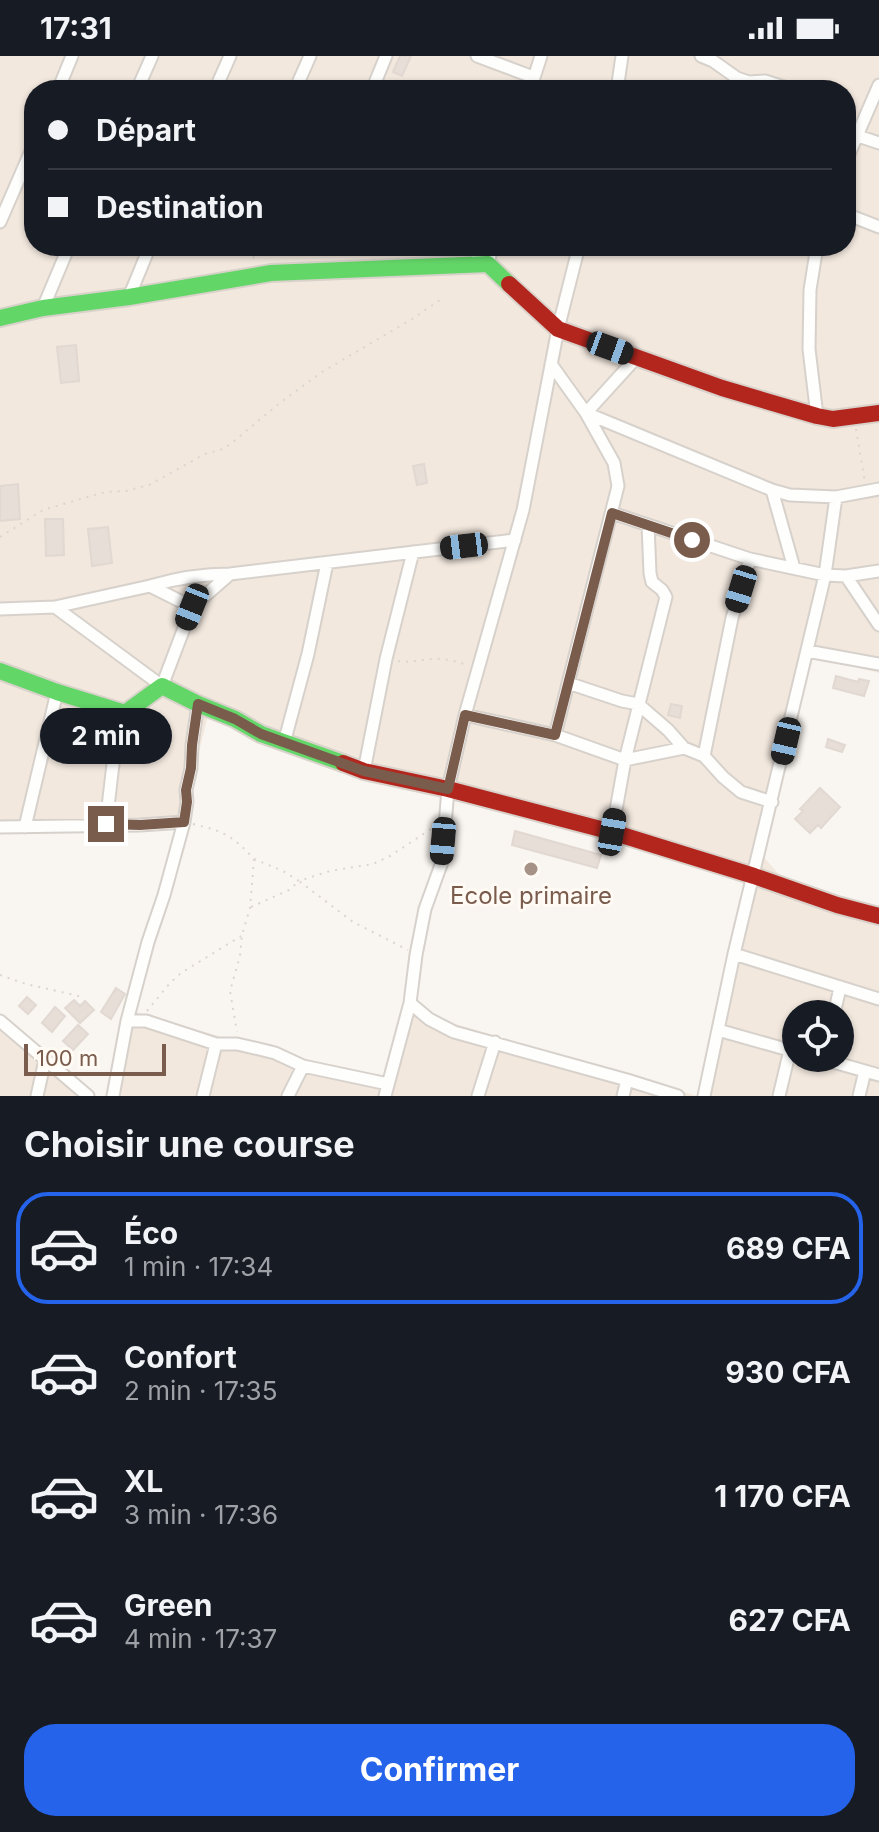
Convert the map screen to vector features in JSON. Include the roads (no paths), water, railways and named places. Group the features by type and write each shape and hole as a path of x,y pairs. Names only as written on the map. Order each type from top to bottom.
{"street":[{"path":"62,80 72,56"},
{"path":"141,80 152,56"},
{"path":"219,80 230,56"},
{"path":"299,80 310,56"},
{"path":"376,80 386,56"},
{"path":"477,56 533,77"},
{"path":"532,80 541,56"},
{"path":"618,80 622,56"},
{"path":"701,56 714,59 743,80"},
{"path":"856,140 879,85"},
{"path":"858,136 879,143"},
{"path":"0,222 24,167"},
{"path":"856,218 879,227"},
{"path":"43,308 65,256"},
{"path":"129,297 146,256"},
{"path":"480,256 558,329 722,388 817,416 833,419 879,413"},
{"path":"488,264 490,256"},
{"path":"127,1021 146,1021 216,1044 237,1044 275,1053 303,1066 387,1090 410,1003 425,909 442,862 448,789 465,715 523,510 558,329 576,256"},
{"path":"815,256 810,290 809,349 817,416"},
{"path":"0,318 43,308 271,273 488,264"},
{"path":"586,413 636,358"},
{"path":"551,364 586,413 614,463 618,486 555,735"},
{"path":"586,413 790,495 836,497 873,490"},
{"path":"772,490 794,568"},
{"path":"704,1096 734,954 825,575 836,497"},
{"path":"612,513 750,559 825,575 846,576 879,571"},
{"path":"612,832 625,760 666,597 652,582 648,525"},
{"path":"0,609 55,607 170,580 210,574 515,540"},
{"path":"364,771 386,659 413,552"},
{"path":"704,756 732,618 750,559"},
{"path":"284,743 308,654 327,563"},
{"path":"106,824 113,764 125,713 162,686 192,607 230,574"},
{"path":"846,576 879,625"},
{"path":"150,586 192,607"},
{"path":"55,607 162,686 284,743 364,771 448,789 612,832 879,916"},
{"path":"807,651 879,664"},
{"path":"0,671 125,713"},
{"path":"568,683 638,704 684,748 704,756 741,792 772,802"},
{"path":"25,827 57,692"},
{"path":"113,1096 127,1021 184,822 198,704"},
{"path":"465,715 555,735 625,760 684,748"},
{"path":"0,827 184,822"},
{"path":"734,954 879,999"},
{"path":"837,1000 840,988"},
{"path":"410,1003 429,1019 454,1032 678,1096"},
{"path":"0,1021 88,1096"},
{"path":"718,1030 782,1048"},
{"path":"478,1096 495,1042"},
{"path":"203,1096 216,1044"},
{"path":"37,1096 45,1060"},
{"path":"288,1096 303,1066"},
{"path":"854,1068 879,1075"},
{"path":"859,1096 865,1071"},
{"path":"779,1096 786,1072"},
{"path":"623,1096 627,1080"}],"place":[{"name":"Ecole primaire","path":"531,869"}]}
